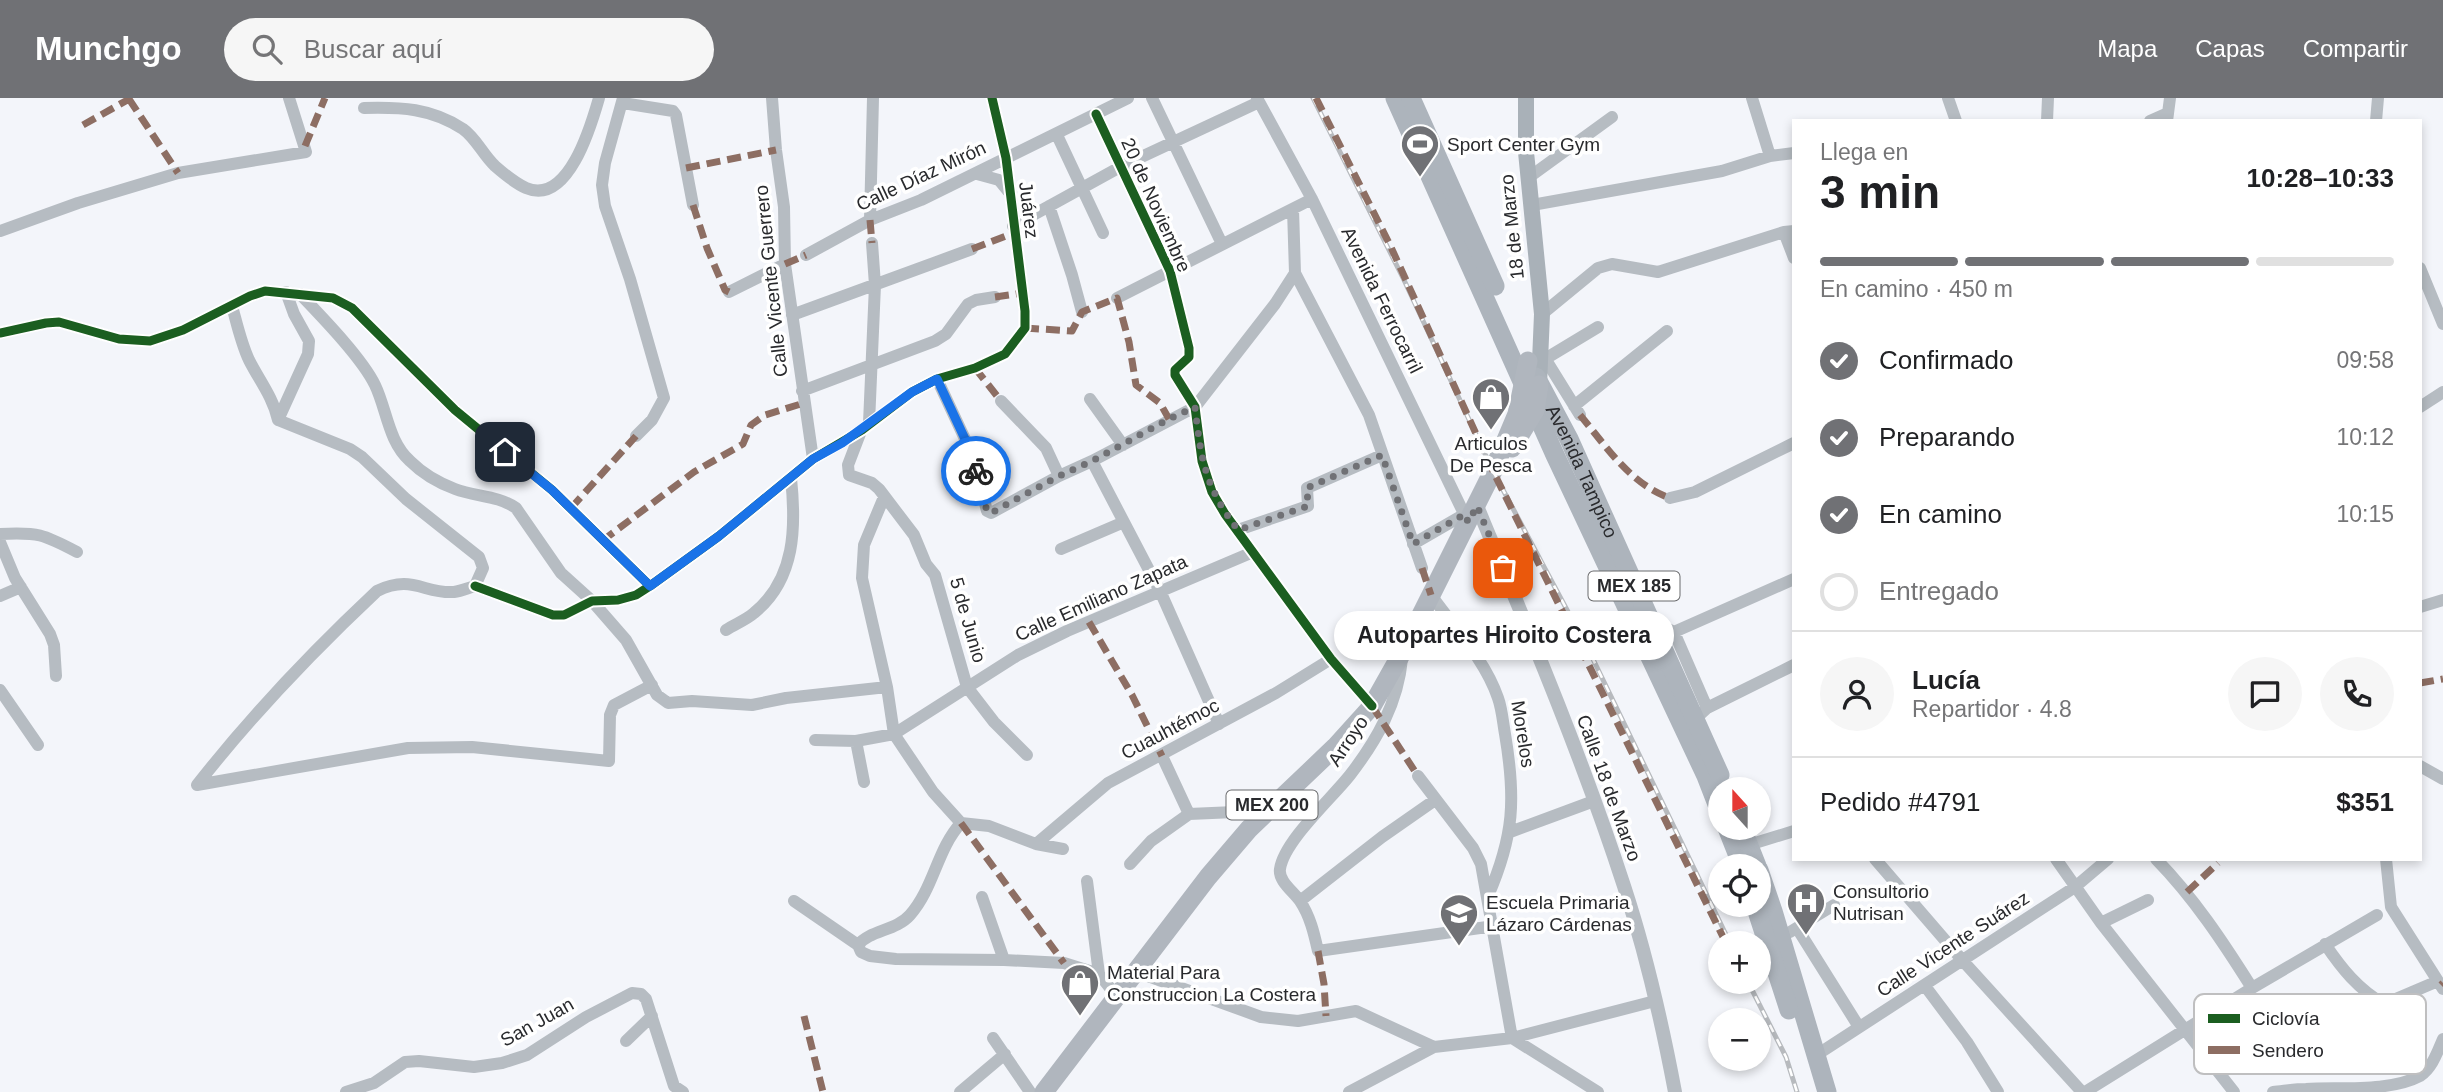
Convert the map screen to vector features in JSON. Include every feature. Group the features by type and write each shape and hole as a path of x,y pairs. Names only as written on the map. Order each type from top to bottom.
{"highway":[{"name":"MEX 200","path":"1044,1092 1208,877 1249,829 1335,747 1372,706 1403,651 1493,471 1532,384 1538,358"},
{"name":"MEX 200","path":"1493,471 1521,435 1535,410"}],"main road":[{"name":"MEX 185","path":"1395,98 1416,128 1538,358"},
{"name":"MEX 185","path":"1411,98 1416,128 1532,384 1535,410"},
{"name":"18 de Marzo","path":"1526,98 1528,178 1542,314 1538,358"},
{"name":"Avenida Tampico","path":"1532,384 1569,439 1649,620 1701,713 1722,777"},
{"name":"Avenida Tampico","path":"1535,410 1708,781"},
{"path":"1771,905 1827,1092"},
{"path":"1765,917 1782,936 1815,1092"}],"street":[{"path":"0,231 78,203 178,173 306,152 289,98"},
{"path":"364,108 403,107 438,115 465,131 493,164 527,189 546,189 568,175 592,124 599,98"},
{"name":"Calle Vicente Guerrero","path":"772,98 784,207 785,264 813,459"},
{"path":"870,220 873,98"},
{"name":"Juárez","path":"937,379 975,368 1005,354 1025,328 1026,311 1008,191 1006,158 992,98"},
{"name":"Calle Díaz Mirón","path":"807,255 870,220 977,174 1128,98"},
{"path":"1152,98 1222,244"},
{"path":"1752,98 1770,156"},
{"path":"1948,98 1953,119"},
{"path":"2047,119 2048,98"},
{"path":"2167,117 2170,98"},
{"path":"2376,119 2378,98"},
{"path":"636,436 652,420 664,398 605,206 601,185 623,100 673,111 676,115 693,205"},
{"path":"1013,226 1122,166 1258,100"},
{"name":"Avenida Ferrocarril","path":"1258,100 1312,200 1470,514"},
{"name":"20 de Noviembre","path":"1096,114 1170,271 1189,348 1189,357 1175,370 1175,375 1195,407 1202,461 1212,492 1331,659 1372,706"},
{"path":"1528,178 1612,117"},
{"path":"1057,135 1103,233"},
{"path":"1532,205 1722,171 1770,156 1792,153"},
{"name":"Juárez","path":"977,174 999,180 1008,191"},
{"path":"1117,298 1312,200"},
{"path":"1049,206 1082,312"},
{"path":"1293,209 1295,273 1369,415 1422,568"},
{"path":"1542,314 1598,268 1612,264 1658,272 1789,232"},
{"path":"865,426 872,364 875,285 872,243"},
{"path":"792,315 972,248"},
{"path":"729,292 785,264"},
{"path":"652,685 614,705 610,715 609,761 472,747 408,748 197,785 233,739 270,699 377,591 392,584 412,584 452,592 475,586 553,615 564,615 592,601 618,600 636,595 719,536 813,459 912,392 937,379 972,454 987,511 991,513 1195,407 1275,304 1295,273"},
{"path":"2422,273 2443,324"},
{"path":"0,333 59,323 111,337 149,341 183,330 265,291 332,298 352,308 455,410 552,490 650,586"},
{"path":"278,420 308,354 309,341 294,314 286,292"},
{"path":"300,294 324,319 374,383 390,430 409,461 429,476 457,490 484,494 508,502 516,508 561,573 592,601 626,640 657,695 668,703 692,701 752,705 786,698 887,687"},
{"path":"802,391 935,341 952,327 968,304 976,299 995,297"},
{"path":"232,306 248,359 266,387 278,420"},
{"path":"1598,327 1538,358 1577,410 1667,331"},
{"path":"2422,406 2441,398"},
{"path":"1090,399 1123,445"},
{"path":"1000,401 1046,448 1059,476"},
{"path":"278,420 350,449 362,457 406,499 479,557 483,568 475,586"},
{"name":"5 de Junio","path":"865,426 847,470 849,475 872,483 914,535 926,564 937,580 967,687 999,728 1027,755"},
{"path":"1670,498 1695,492 1792,444"},
{"path":"1238,530 1308,506 1307,488 1382,455"},
{"path":"1092,461 1161,593 1219,724"},
{"path":"726,630 754,613 779,583 792,548 795,515 791,478"},
{"path":"884,497 864,545 862,578 887,687 894,734 926,783 961,823 989,826 1035,844 1063,849"},
{"path":"1413,544 1470,514"},
{"name":"Calle 18 de Marzo","path":"1470,514 1530,635 1625,888 1655,1001 1675,1092"},
{"path":"1061,549 1124,522"},
{"path":"0,534 45,535 77,552"},
{"path":"0,542 21,587 50,634 54,645 56,676"},
{"name":"Calle Emiliano Zapata","path":"815,740 856,741 894,734 1018,655 1253,552"},
{"path":"1674,632 1792,580"},
{"path":"0,596 21,587"},
{"name":"Morelos","path":"1431,595 1481,664 1498,698 1512,794 1510,832 1502,865 1488,896"},
{"path":"2422,606 2443,600"},
{"path":"1649,620 1674,632 1701,713 1792,665"},
{"name":"Arroyo","path":"1403,651 1400,682 1384,723 1350,774 1296,837 1280,869 1283,880 1300,901 1312,927 1318,951 1493,926"},
{"name":"Cuauhtémoc","path":"1035,844 1108,783 1162,756 1331,659"},
{"path":"0,690 38,746"},
{"path":"856,741 864,782"},
{"path":"1162,756 1189,814"},
{"path":"2422,767 2443,779"},
{"path":"1418,776 1473,848 1481,864 1513,1038 1598,1092"},
{"path":"1130,864 1151,841 1189,814 1235,812 1284,794"},
{"path":"1300,901 1382,837 1436,800"},
{"path":"1510,832 1594,802"},
{"path":"858,946 863,939 893,928 909,916 930,887 953,831 961,823"},
{"path":"1742,847 1792,832"},
{"path":"1877,861 1963,961 2083,1092 2194,1025"},
{"path":"2057,861 2101,923 2194,1043"},
{"name":"Calle Vicente Suárez","path":"1815,1056 2075,887 2106,861"},
{"path":"2158,861 2187,892 2252,988"},
{"path":"2386,861 2391,907 2440,985 2413,994"},
{"path":"1087,881 1098,974"},
{"path":"982,897 1004,960"},
{"path":"2101,923 2148,900"},
{"path":"794,901 870,956 1064,963 1098,974 1118,998"},
{"path":"1834,905 1782,936 1859,1027"},
{"path":"2243,994 2377,915"},
{"path":"2325,944 2351,979 2368,994"},
{"path":"1137,972 1261,1017 1298,1021 1356,1012 1434,1047"},
{"path":"1925,986 1967,1042 1998,1092"},
{"name":"San Juan","path":"346,1092 374,1083 405,1062 419,1061 474,1068 527,1055 586,1017 632,993 641,994 646,999 674,1086 683,1092"},
{"path":"1350,1092 1434,1047 1513,1038 1655,1001"},
{"path":"626,1041 652,1016"},
{"path":"993,1038 1030,1092"},
{"path":"2426,1070 2434,1061 2443,1040"},
{"path":"960,1092 1005,1054"},
{"path":"2219,1074 2234,1092"},
{"path":"2273,1092 2306,1088 2391,1087 2423,1074"}],"railway":[{"path":"1313,98 1404,280 1493,471 1591,655 1724,931"},
{"path":"1754,994 1786,1057 1797,1092"}],"marked path":[{"path":"83,125 131,98"},
{"path":"305,146 325,98"},
{"path":"1316,98 1390,245 1493,471 1720,931"},
{"path":"129,99 178,173"},
{"path":"686,168 776,150"},
{"path":"693,205 707,248 725,290 729,292"},
{"path":"870,220 872,243"},
{"path":"972,249 1014,233"},
{"path":"785,264 806,255"},
{"path":"995,297 1023,293"},
{"path":"1025,328 1072,331 1082,312 1117,298 1129,342 1136,385 1160,403 1169,419"},
{"path":"975,368 1001,401"},
{"path":"602,541 694,472 743,444 751,425 765,415 804,403"},
{"path":"1580,415 1631,474 1656,492 1670,498"},
{"path":"571,508 636,436"},
{"path":"1422,568 1431,595"},
{"path":"1089,622 1132,695 1162,756"},
{"path":"2422,683 2443,679"},
{"path":"1372,706 1418,776"},
{"path":"961,823 1064,963"},
{"path":"2187,892 2218,863"},
{"path":"1318,951 1326,1016"},
{"path":"804,1016 823,1092"}],"cycle path":[{"path":"475,586 553,615 564,615 592,601 618,600 636,595 719,536 813,459 862,430 912,392 937,379 975,368 1005,354 1025,328 1025,311 1006,158 992,98"},
{"path":"1096,114 1170,271 1189,348 1189,357 1175,370 1175,375 1195,407 1202,461 1212,492 1225,514 1331,659 1372,706"},
{"path":"0,333 59,322 119,339 150,341 183,330 265,291 333,298 352,308 455,410 552,490 650,586"}],"way so far":[{"path":"976,471 987,511 991,513 1195,407 1202,461 1212,492 1238,530 1308,506 1310,504 1307,488 1382,455 1413,544 1465,514 1468,522 1477,506 1503,568"}],"place":[{"name":"Sport Center Gym","path":"1420,178"},
{"name":"Articulos De Pesca","path":"1491,431"},
{"name":"Autopartes Hiroito Costera","path":"1503,568"},
{"name":"Consultorio Nutrisan","path":"1806,936"},
{"name":"Escuela Primaria Lázaro Cárdenas","path":"1459,947"},
{"name":"Material Para Construccion La Costera","path":"1080,1017"}],"route":[{"path":"505,452 552,490 650,586 719,536 813,459 862,430 912,392 937,379 972,454 976,471"}]}
